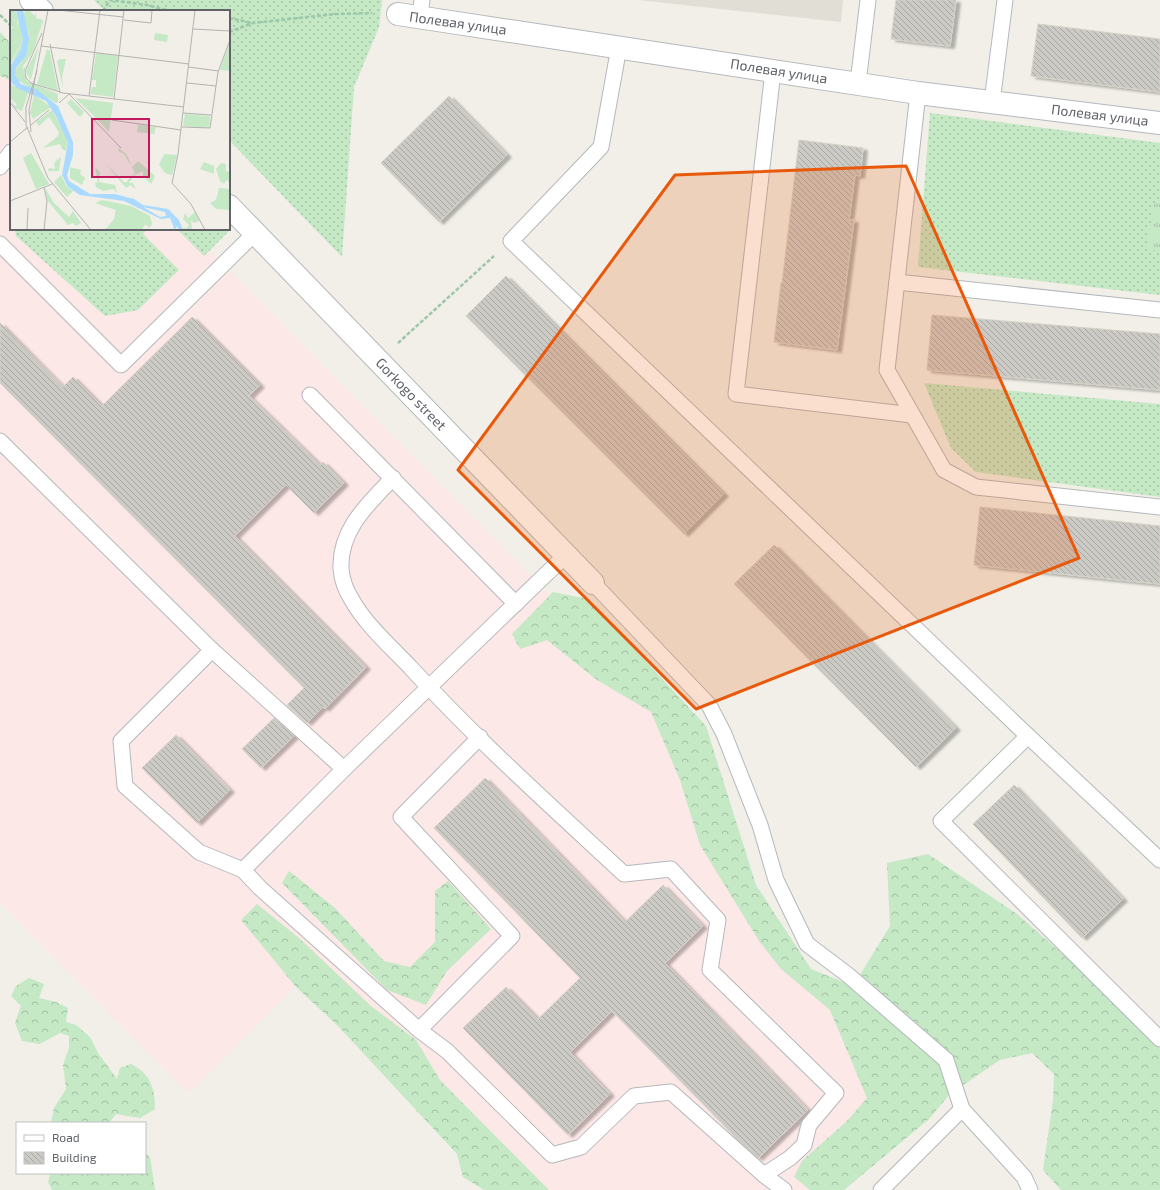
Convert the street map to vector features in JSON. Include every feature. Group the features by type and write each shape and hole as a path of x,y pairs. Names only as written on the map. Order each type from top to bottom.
{"street":[{"path":"31,0 41,10"},
{"name":"Полевая улица","path":"398,14 421,8 619,47 918,93 1160,123"},
{"name":"Gorkogo street","path":"230,207 593,583"}],"lane":[{"path":"858,83 868,0"},
{"path":"992,102 1005,0"},
{"path":"619,47 601,147 511,241 1028,736 1160,860"},
{"path":"773,70 736,394 912,415"},
{"path":"918,93 887,370 944,470 976,487 1160,507"},
{"path":"0,244 121,366 255,233"},
{"path":"897,282 1160,310"},
{"path":"310,395 516,604"},
{"path":"0,441 212,650 344,770"},
{"path":"392,478 364,508 352,524 345,540 342,552 341,570 344,586 352,601 365,619 429,688 624,874 671,870 718,920 710,970 836,1093 809,1125 804,1145 790,1158 764,1175"},
{"path":"243,870 566,555"},
{"path":"593,583 709,705 724,734 760,825 776,880 807,944 848,975 946,1060 962,1109 1024,1178 1030,1190"},
{"path":"212,650 121,741 125,786 199,852 243,870 260,888 419,1030 447,1051 552,1155 581,1147 634,1096 670,1092 764,1175 784,1190"},
{"path":"1028,736 941,821 1160,1039"},
{"path":"419,1030 512,936 401,817 480,737"},
{"path":"881,1190 962,1109"}],"path":[{"path":"104,10 110,0 147,5 166,10"},
{"path":"230,32 253,23 335,14 398,14"},
{"path":"0,15 10,25"},
{"path":"230,18 253,23"},
{"path":"380,362 412,330 511,241"}],"highlighted area":[{"path":"906,166 1079,558 696,709 458,470 675,175"}],"shaded area":[{"path":"638,0 843,0 841,22"},
{"path":"0,38 10,48 10,230 190,230 703,751 747,899 912,1095 818,1190 519,1190 309,972 189,1093 0,903"}],"green space":[{"path":"94,0 382,0 379,27 354,87 342,257 230,141 230,10 104,10"},
{"path":"0,32 10,43 10,80 0,76"},
{"path":"930,113 1160,143 1160,295 918,267"},
{"path":"1154,203 1160,204 1160,251 1146,249"},
{"path":"15,230 146,230 143,234 179,270 138,310 105,316 16,236"},
{"path":"178,230 230,230 204,256"},
{"path":"924,383 1160,404 1160,497 976,472 951,448"},
{"path":"553,592 588,599 706,726 756,885 811,969 853,986 890,926 887,863 928,854 1017,914 1116,1001 1160,1048 1160,1190 1061,1190 1043,1170 1053,1100 1054,1074 1032,1053 1000,1060 950,1094 929,1119 844,1190 810,1190 794,1177 802,1161 847,1121 867,1098 830,1010 781,969 759,941 700,845 680,780 651,712 597,680 547,640 520,649 512,634"},
{"path":"289,871 335,908 384,961 410,967 435,942 435,891 448,881 491,929 447,971 426,1005 387,990 282,883"},
{"path":"257,904 299,938 371,1006 416,1040 440,1080 549,1190 484,1190 463,1177 457,1154 338,1026 296,987 241,920"},
{"path":"29,978 44,984 39,998 56,1002 68,1008 66,1022 76,1025 90,1037 98,1053 117,1079 120,1068 131,1064 143,1072 150,1082 154,1094 155,1109 140,1118 116,1114 110,1122 51,1122 54,1108 66,1089 63,1065 69,1048 69,1036 60,1033 40,1044 22,1041 15,1023 21,1006 11,996 16,986"},
{"path":"146,1154 150,1157 155,1190 52,1190 48,1182 50,1175 146,1174"}],"building":[{"path":"896,0 956,0 950,46 891,39"},
{"path":"1038,24 1160,39 1160,92 1031,76"},
{"path":"449,96 507,155 439,222 381,163"},
{"path":"799,140 863,148 860,176 855,175 849,220 854,220 837,350 774,342"},
{"path":"506,276 724,494 684,534 466,316"},
{"path":"932,315 1160,334 1160,390 927,370"},
{"path":"192,317 260,385 249,396 320,465 323,462 344,483 314,513 286,485 235,536 366,667 325,709 323,707 307,723 287,705 304,688 0,383 0,323 63,387 73,377 102,406"},
{"path":"980,507 1160,526 1160,584 974,565"},
{"path":"774,545 956,728 916,767 734,584"},
{"path":"274,718 294,736 261,768 242,749"},
{"path":"176,735 230,790 197,823 142,768"},
{"path":"485,778 625,922 663,885 703,926 665,963 808,1110 758,1158 741,1143 612,1011 570,1052 610,1094 568,1135 463,1028 506,987 538,1019 580,978 434,828"},
{"path":"1014,785 1123,899 1082,938 973,824"}]}
